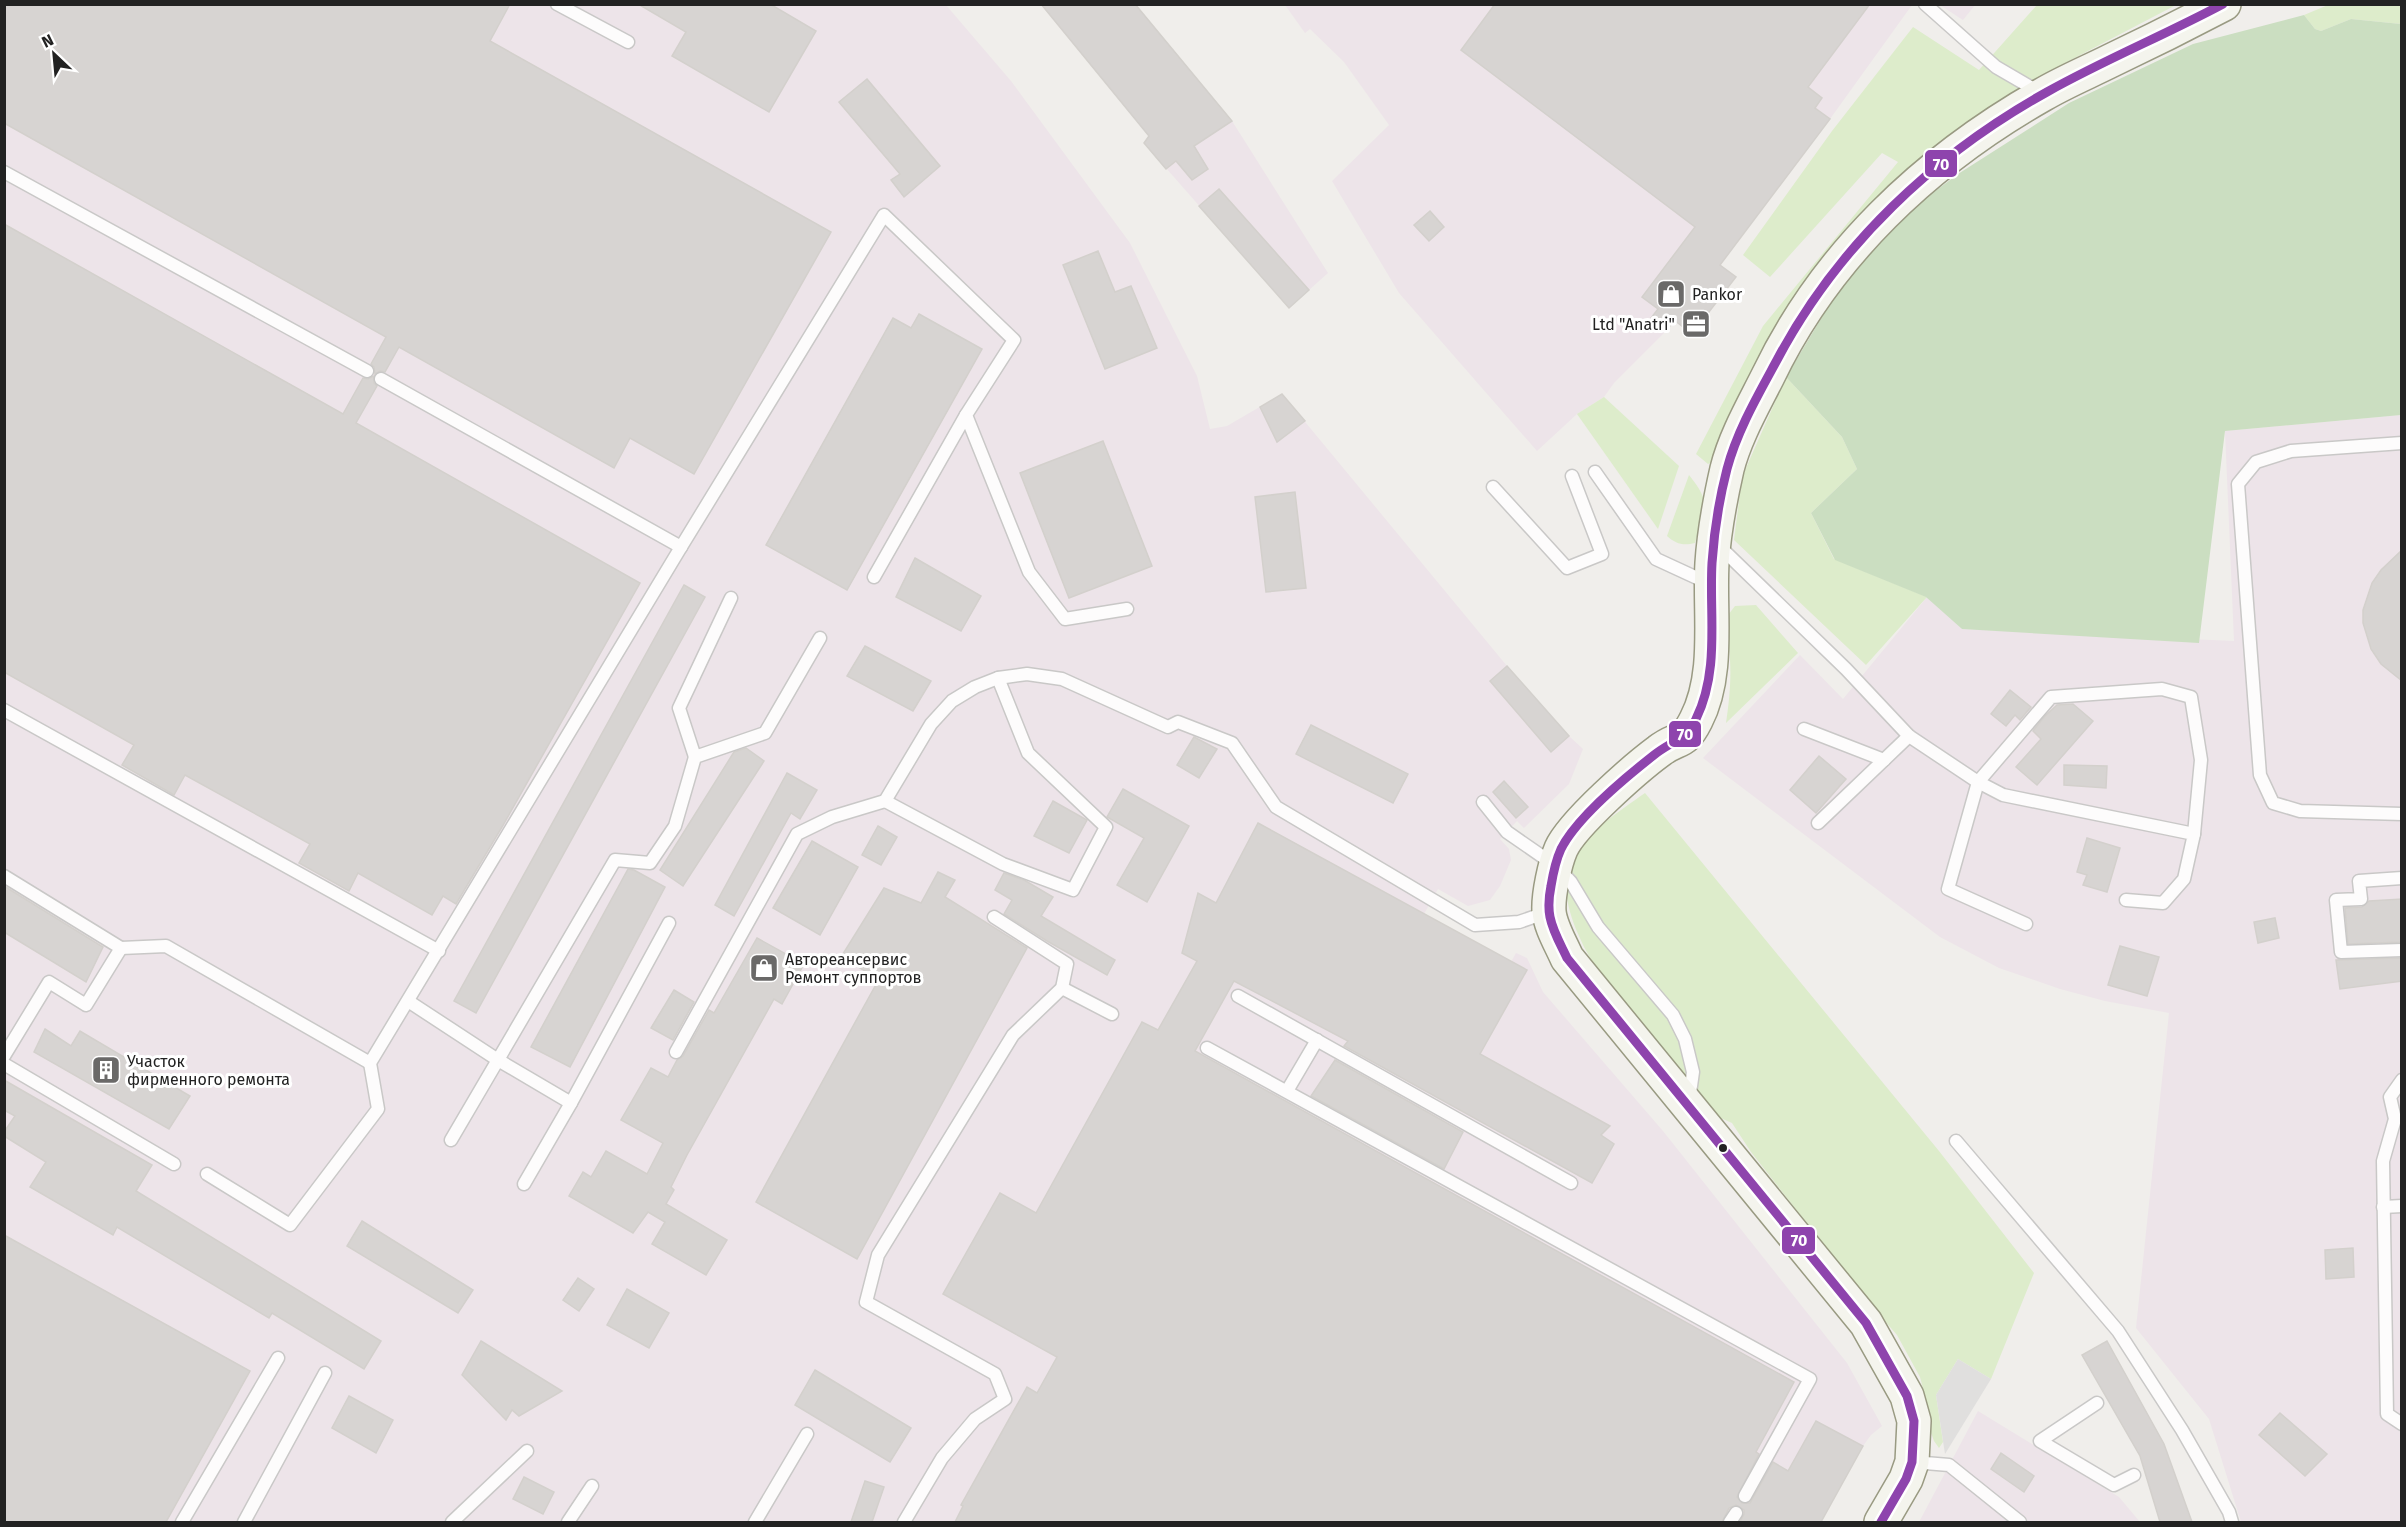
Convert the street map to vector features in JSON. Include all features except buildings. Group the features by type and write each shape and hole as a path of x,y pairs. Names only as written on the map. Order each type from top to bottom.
{"street":[{"path":"1881,1522 1906,1479 1912,1462 1914,1421 1907,1396 1866,1323 1567,958 1549,911 1556,866 1562,847 1579,824 1662,748 1684,739 1697,718 1705,697 1710,664 1714,541 1728,467 1736,444 1780,350 1809,303 1846,254 1912,185 1953,152 2042,95 2224,4"}],"lane":[{"path":"557,4 628,42"},
{"path":"1925,4 1996,67 2042,95"},
{"path":"4,172 367,371"},
{"path":"207,1173 290,1225 378,1109 370,1063 884,215 1014,340 966,415 874,577"},
{"path":"381,379 681,547"},
{"path":"966,415 1029,572 1065,619 1127,609"},
{"path":"2402,443 2291,451 2256,462 2238,484 2260,775 2273,803 2300,811 2402,814"},
{"path":"1595,472 1656,559 1712,585"},
{"path":"1493,487 1567,568 1602,554 1572,476"},
{"path":"1714,541 1846,669 1909,736 1978,782 2003,795 2194,834"},
{"path":"451,1140 615,860 650,863 675,826 695,757 679,708 731,598"},
{"path":"695,757 765,733 820,638"},
{"path":"676,1052 797,834 832,817 885,801 931,724 951,701 975,687 998,678 1027,674 1062,679 1168,727 1178,722 1232,743 1276,807 1475,925 1519,922 1549,911"},
{"path":"885,801 1004,864 1072,890 1107,827 1028,753 998,678"},
{"path":"2026,924 1948,889 1978,782 2051,698 2162,689 2191,697 2201,760 2194,834 2184,879 2163,903 2126,900"},
{"path":"4,710 438,951"},
{"path":"1804,729 1884,760"},
{"path":"1818,823 1909,736"},
{"path":"1484,802 1507,832 1556,866 1571,882 1598,927 1673,1015 1685,1039 1693,1072 1688,1105"},
{"path":"4,876 121,948 166,946 370,1063"},
{"path":"2402,878 2359,881 2361,899 2336,900 2341,952 2402,950"},
{"path":"904,1522 942,1458 975,1419 1005,1399 995,1374 866,1302 878,1255 1013,1035 1062,988 1066,964 994,917"},
{"path":"524,1184 669,923"},
{"path":"4,1056 49,982 86,1005 121,948"},
{"path":"1062,988 1112,1014"},
{"path":"1238,996 1571,1183"},
{"path":"408,1001 498,1060 571,1103"},
{"path":"1287,1091 1317,1040"},
{"path":"1207,1048 1810,1379 1745,1496"},
{"path":"4,1064 174,1164"},
{"path":"2402,1080 2390,1097 2395,1119 2383,1161 2387,1414 2402,1424"},
{"path":"1956,1141 2118,1331 2182,1430 2229,1512 2232,1522"},
{"path":"2383,1207 2402,1206"},
{"path":"182,1522 278,1358"},
{"path":"244,1522 326,1373"},
{"path":"2097,1403 2040,1440 2114,1485 2134,1475"},
{"path":"755,1522 807,1434"},
{"path":"452,1522 527,1451"},
{"path":"1912,1462 1949,1465 2020,1522"},
{"path":"568,1522 592,1486"}],"shaded area":[{"path":"5,5 946,5 1011,81 1130,243 1197,376 1210,429 1227,426 1282,394 1507,666 1583,749 1569,784 1524,828 1517,821 1500,839 1509,849 1511,860 1500,886 1490,900 1468,906 1438,889 1424,914 1511,962 1516,953 1527,958 1543,992 1663,1131 1847,1363 1882,1426 1863,1446 1821,1522 5,1522"},
{"path":"1041,5 1135,5 1232,121 1328,273 1289,308 1144,143 1149,136"},
{"path":"1285,5 1912,5 1830,119 1667,330 1614,383 1604,397 1577,414 1537,451 1399,293 1332,181 1389,125 1344,62 1310,29 1305,33"},
{"path":"1940,5 1975,5 1963,20"},
{"path":"2401,415 2401,1522 2241,1522 2209,1419 2136,1328 2169,1013 2105,1001 2060,989 1999,968 1940,937 1703,758 1800,655 1843,699 1927,597 1962,629 2234,641 2225,431"},
{"path":"1958,1359 1991,1379 1945,1454 1936,1395"},
{"path":"1978,1411 2119,1497 2140,1522 1919,1522"}],"green space":[{"path":"2037,5 2176,5 2040,76 1912,169 1720,459 1708,464 1696,454 1763,326 1898,162 1882,153 1770,277 1743,255 1832,131 1913,27 1979,70"},
{"path":"2328,5 2401,5 2401,24 2351,19 2321,31 2315,29 2304,15"},
{"path":"2304,15 2315,29 2321,31 2351,19 2401,24 2401,415 2225,431 2199,643 1962,629 1926,597 1835,560 1811,513 1857,469 1842,437 1786,377 1828,307 1871,249 1914,207 1958,174 2069,103 2193,44"},
{"path":"1786,377 1842,437 1857,469 1811,513 1834,559 1927,597 1866,665 1734,540 1742,477"},
{"path":"1604,397 1679,466 1658,529 1577,414"},
{"path":"1689,475 1701,493 1705,507 1695,543 1683,544 1667,536"},
{"path":"1756,605 1798,653 1726,723 1730,671 1725,619 1735,606"},
{"path":"1645,793 1939,1151 2034,1273 1991,1379 1958,1359 1936,1395 1943,1442 1939,1448 1928,1425 1927,1404 1920,1377 1897,1335 1869,1303 1751,1152 1732,1123 1709,1113 1601,974 1579,936 1569,909 1566,889 1568,870 1572,861 1595,831"}],"transit line":[{"name":"70","path":"1881,1522 1906,1479 1912,1462 1914,1421 1907,1396 1866,1323 1567,958 1555,933 1549,913 1549,898 1554,872 1561,849 1568,837 1590,811 1643,764 1683,736 1696,719 1703,700 1711,662 1713,551 1719,504 1731,455 1749,413 1777,360 1801,318 1829,278 1892,206 1966,144 2047,92 2223,4"}],"place":[{"name":"Pankor","path":"1671,294"},
{"name":"Ltd \"Anatri\"","path":"1696,324"},
{"name":"Автореансервис Ремонт суппортов","path":"764,968"},
{"name":"Участок фирменного ремонта","path":"106,1070"}]}
